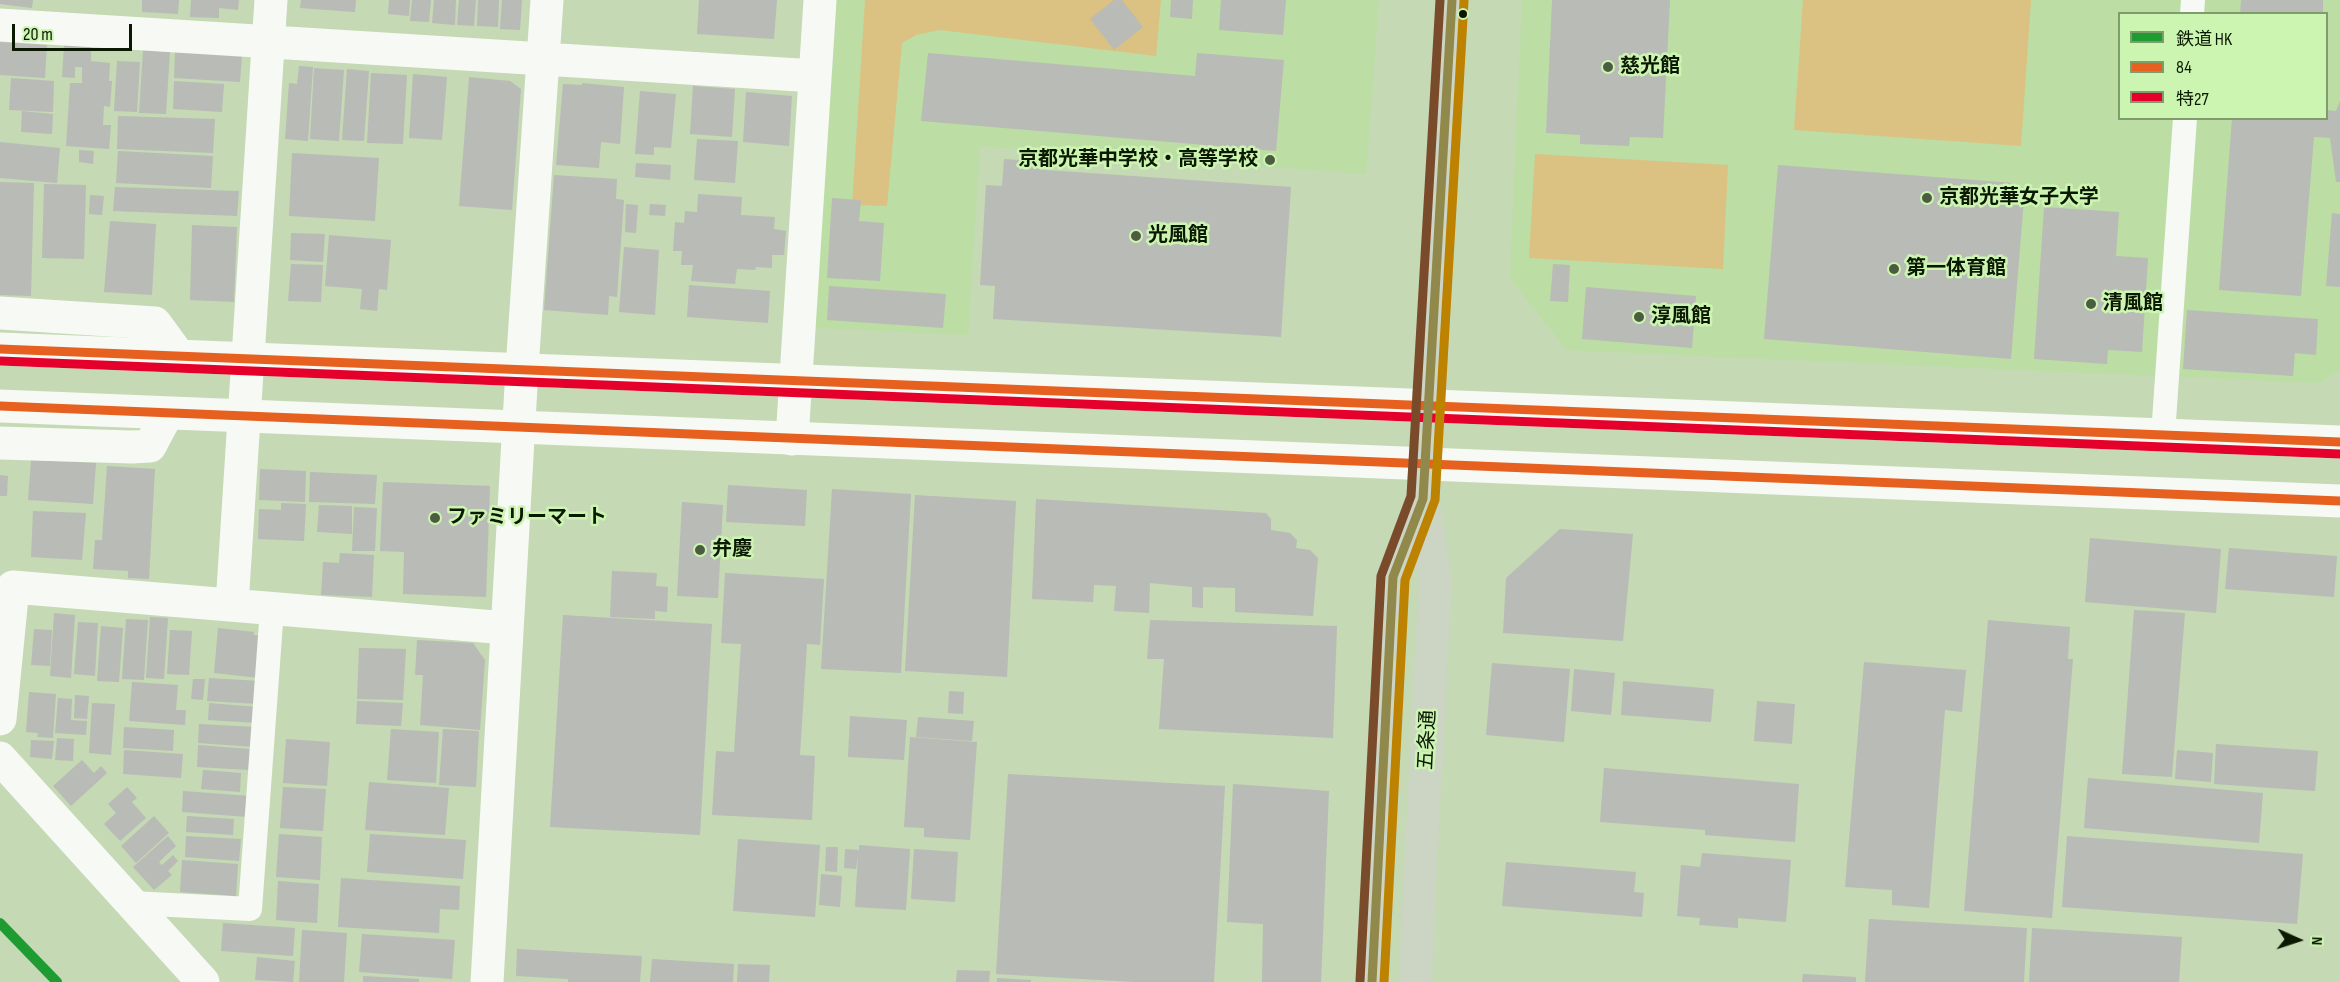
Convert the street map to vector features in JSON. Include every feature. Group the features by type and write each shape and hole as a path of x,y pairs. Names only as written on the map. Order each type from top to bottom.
{"highway":[{"name":"五条通","path":"1415,982 1435,583 1423,499 1452,0"},
{"name":"五条通","path":"1372,982 1393,577 1423,499"}],"street":[{"path":"232,605 271,0"},
{"path":"487,982 522,369 547,0"},
{"path":"792,439 820,0"},
{"path":"0,25 815,76"},
{"path":"0,313 155,323 179,356"},
{"path":"0,349 2340,442"},
{"path":"0,406 2340,501"},
{"path":"0,443 150,446 167,414"},
{"path":"0,719 13,587 507,628"},
{"path":"0,758 203,982"}],"lane":[{"path":"2163,435 2185,120"},
{"path":"132,903 250,909 272,609"}],"shaded area":[{"name":"京都光華中学校・高等学校","path":"837,0 1379,0 1366,174 980,146 968,335 815,328"},
{"path":"865,0 1161,0 1156,56 940,30 916,35 902,43 887,206 852,205"},
{"name":"京都光華女子大学","path":"1522,0 2340,0 2340,370 2319,383 1567,350 1510,278"},
{"path":"1803,0 2031,0 2021,146 1794,130"},
{"path":"1535,154 1728,165 1723,269 1529,258"}],"building":[{"path":"0,0 33,0 32,8 0,4"},
{"path":"142,0 179,0 178,14 142,12"},
{"path":"191,0 239,0 238,10 219,8 219,18 190,17"},
{"path":"301,0 356,0 355,12 300,8"},
{"path":"389,0 410,0 409,16 388,14"},
{"path":"412,0 431,0 429,22 410,21"},
{"path":"434,0 456,0 455,25 432,23"},
{"path":"459,0 476,0 474,26 457,25"},
{"path":"478,0 499,0 498,27 477,26"},
{"path":"502,0 522,0 520,30 500,29"},
{"path":"699,0 777,0 774,39 697,34"},
{"path":"1114,0 1122,0 1143,27 1114,50 1090,19"},
{"path":"1171,0 1193,0 1192,19 1170,17"},
{"path":"1221,0 1286,0 1283,35 1219,30"},
{"name":"慈光館","path":"1552,0 1670,0 1663,138 1630,137 1629,146 1580,144 1580,135 1546,133"},
{"path":"2241,0 2323,0 2323,12 2240,12"},
{"path":"0,42 47,45 45,78 0,75"},
{"path":"64,45 91,47 91,61 110,63 109,81 112,81 110,107 104,106 103,125 111,125 109,149 66,146 70,83 82,83 82,67 75,67 75,78 62,77"},
{"path":"143,50 170,52 166,114 139,113"},
{"path":"175,52 242,56 240,82 174,78"},
{"path":"928,53 1195,76 1197,53 1284,60 1276,151 921,121"},
{"path":"117,61 140,62 137,112 114,111"},
{"path":"299,66 313,67 308,141 285,139 289,83 297,84"},
{"path":"314,68 344,70 339,141 310,139"},
{"path":"347,69 369,71 364,141 342,140"},
{"path":"371,73 407,75 403,144 367,143"},
{"path":"413,74 447,77 442,140 409,138"},
{"path":"469,77 510,81 521,89 512,210 459,206"},
{"path":"11,78 54,81 53,112 9,110"},
{"path":"174,81 224,84 222,112 173,109"},
{"path":"582,83 624,87 620,144 601,142 599,168 556,165 563,84 582,85"},
{"path":"693,86 735,89 732,137 690,134"},
{"path":"640,91 676,94 671,148 654,147 654,155 635,154"},
{"path":"746,92 792,96 789,146 743,142"},
{"path":"2340,101 2340,182 2336,182 2330,138 2314,137 2301,296 2219,290 2232,120 2328,120 2328,110 2336,111"},
{"path":"22,111 53,114 52,134 21,132"},
{"path":"118,116 215,119 213,153 117,149"},
{"path":"697,139 738,141 735,183 694,180"},
{"path":"0,142 60,148 57,183 0,178"},
{"path":"79,150 94,151 93,164 79,162"},
{"path":"118,151 213,156 211,188 116,183"},
{"path":"292,153 379,158 375,221 289,216"},
{"name":"光風館","path":"1004,159 1046,162 1046,170 1291,187 1281,337 993,319 995,286 980,285 986,185 1002,186"},
{"path":"636,163 671,165 670,180 635,177"},
{"name":"第一体育館","path":"1778,165 2014,183 2014,198 2024,199 2011,359 1764,339"},
{"path":"554,175 617,179 616,199 624,200 617,297 609,296 608,315 544,310"},
{"path":"0,182 34,183 31,296 0,295"},
{"path":"44,184 86,185 84,259 42,258"},
{"path":"115,187 239,191 237,216 113,211"},
{"path":"698,194 742,197 741,215 775,217 774,229 786,231 784,255 772,255 772,268 737,269 735,284 691,281 693,265 681,265 682,251 673,251 675,222 684,223 685,211 697,212"},
{"path":"90,195 104,196 102,215 89,214"},
{"path":"832,198 861,200 859,221 884,223 880,281 827,278"},
{"path":"626,204 638,205 636,233 625,232"},
{"path":"650,204 666,205 665,216 649,215"},
{"name":"清風館","path":"2044,207 2119,212 2116,256 2148,258 2142,352 2108,350 2107,364 2034,359"},
{"path":"2332,213 2340,214 2340,287 2326,286"},
{"path":"110,221 156,224 152,295 104,292"},
{"path":"192,225 237,227 234,302 190,300"},
{"path":"291,233 325,234 323,262 290,260"},
{"path":"329,235 391,240 387,290 379,289 377,311 360,309 362,289 325,286"},
{"path":"624,247 659,250 655,315 619,312"},
{"path":"291,264 323,265 321,302 288,301"},
{"path":"1553,264 1570,265 1568,302 1550,301"},
{"path":"689,285 770,291 768,323 687,317"},
{"path":"829,286 946,294 943,328 827,320"},
{"name":"淳風館","path":"1586,287 1696,296 1692,348 1582,339"},
{"path":"2187,310 2318,319 2316,355 2295,353 2293,376 2183,369"},
{"path":"31,460 96,463 93,504 28,500"},
{"path":"107,466 155,469 149,579 128,578 128,571 93,569 95,540 102,540"},
{"path":"260,469 306,471 305,502 259,500"},
{"path":"310,472 377,475 375,504 309,502"},
{"path":"0,475 8,476 7,496 0,496"},
{"name":"ファミリーマート","path":"383,482 490,486 486,597 403,594 404,552 380,551"},
{"path":"728,485 807,490 805,526 726,522"},
{"path":"832,489 911,494 901,673 821,669"},
{"path":"915,495 1016,501 1007,677 905,671"},
{"path":"1036,499 1266,513 1271,519 1271,530 1290,533 1297,540 1296,548 1310,550 1318,558 1313,616 1235,612 1235,588 1203,587 1203,608 1192,607 1192,587 1150,583 1149,613 1114,611 1116,586 1094,585 1093,602 1032,599"},
{"name":"弁慶","path":"682,502 723,505 718,598 677,596"},
{"path":"281,503 306,504 304,541 258,539 259,509 281,510"},
{"path":"319,505 352,506 352,534 317,532"},
{"path":"354,507 377,508 375,551 352,551"},
{"path":"33,511 86,513 82,560 31,557"},
{"path":"1560,529 1633,534 1623,641 1503,633 1506,578"},
{"path":"2090,538 2221,549 2216,613 2085,602"},
{"path":"2229,548 2337,556 2334,597 2225,589"},
{"path":"340,553 374,555 372,597 321,595 323,562 339,563"},
{"path":"612,571 657,573 656,586 668,587 667,612 655,611 655,619 610,617"},
{"path":"725,573 824,579 820,645 807,644 800,755 815,756 812,820 712,815 716,751 734,752 741,644 721,643"},
{"path":"2134,610 2185,613 2172,777 2122,774"},
{"path":"54,613 75,615 71,678 50,676"},
{"path":"563,615 712,624 700,835 550,827"},
{"path":"150,617 168,618 164,679 146,678"},
{"path":"126,619 148,620 144,680 122,679"},
{"path":"1150,620 1337,626 1333,738 1159,729 1164,659 1147,659"},
{"path":"1988,620 2070,627 2068,659 2073,659 2052,918 1964,911"},
{"path":"78,622 98,623 95,676 74,674"},
{"path":"101,626 123,628 119,682 97,681"},
{"path":"218,628 254,632 254,635 263,636 259,678 214,673"},
{"path":"34,629 52,630 50,666 31,665"},
{"path":"170,630 192,631 189,675 167,674"},
{"path":"417,640 473,643 485,660 480,730 420,725 423,675 415,675"},
{"path":"359,648 406,649 403,700 357,699"},
{"path":"1864,662 1966,670 1962,712 1945,710 1929,908 1892,905 1892,890 1845,887"},
{"path":"1492,663 1570,669 1564,742 1486,735"},
{"path":"1574,669 1615,673 1611,715 1571,711"},
{"path":"209,678 260,681 258,704 207,701"},
{"path":"193,679 205,679 203,700 191,699"},
{"path":"1623,681 1714,689 1711,722 1621,715"},
{"path":"132,682 178,685 176,710 186,710 185,725 129,721"},
{"path":"949,691 964,692 963,714 948,713"},
{"path":"29,692 56,694 53,738 37,737 38,733 26,732"},
{"path":"75,695 89,696 87,719 74,718"},
{"path":"58,698 72,699 71,720 87,721 86,735 55,733"},
{"path":"357,701 403,703 401,726 356,724"},
{"path":"1757,701 1795,704 1792,744 1754,741"},
{"path":"92,703 115,704 111,755 89,753"},
{"path":"209,703 258,707 257,723 208,720"},
{"path":"850,716 907,720 904,760 848,757"},
{"path":"918,717 974,721 972,741 916,737"},
{"path":"199,724 256,727 255,747 198,743"},
{"path":"124,727 174,730 173,751 123,748"},
{"path":"391,729 439,732 436,783 387,780"},
{"path":"443,729 479,731 476,787 439,785"},
{"path":"910,737 977,742 970,840 924,837 924,828 904,827"},
{"path":"57,738 74,739 73,761 55,760"},
{"path":"286,739 330,742 327,786 283,783"},
{"path":"31,740 54,741 52,759 30,757"},
{"path":"2216,744 2318,751 2315,791 2214,784"},
{"path":"198,745 251,749 249,770 197,767"},
{"path":"124,750 183,754 181,778 123,774"},
{"path":"2177,750 2213,753 2211,782 2175,779"},
{"path":"82,760 94,773 101,766 107,773 71,806 53,786"},
{"path":"1604,768 1799,784 1795,842 1705,835 1705,830 1600,822"},
{"path":"203,770 241,773 240,792 201,789"},
{"path":"1008,774 1225,786 1214,982 1134,982 996,974"},
{"path":"2088,778 2263,793 2259,843 2084,828"},
{"path":"369,782 449,788 445,835 365,830"},
{"path":"1233,784 1329,791 1321,982 1262,982 1263,924 1227,922"},
{"path":"127,787 137,798 132,802 146,818 120,841 104,824 116,813 108,804"},
{"path":"283,787 326,789 323,831 280,828"},
{"path":"183,791 250,796 248,817 182,812"},
{"path":"154,816 169,833 136,863 121,846"},
{"path":"187,816 234,819 233,835 186,832"},
{"path":"279,834 322,837 320,880 276,877"},
{"path":"370,834 466,840 463,879 367,872"},
{"path":"168,836 176,846 159,862 162,865 173,855 178,861 168,871 172,875 154,890 133,867"},
{"path":"186,836 241,839 239,861 185,857"},
{"path":"2067,836 2303,854 2297,924 2062,907"},
{"path":"738,839 820,845 815,917 733,911"},
{"path":"859,845 910,849 906,910 855,907 858,855 856,869 844,868 845,849 859,850"},
{"path":"826,847 838,847 837,872 825,871"},
{"path":"914,849 958,852 955,902 911,899"},
{"path":"1702,853 1791,860 1786,922 1738,918 1738,928 1699,925 1700,918 1677,916 1681,865 1700,867"},
{"path":"182,860 238,864 236,896 180,892"},
{"path":"1506,862 1636,872 1634,892 1644,893 1642,917 1502,906"},
{"path":"821,874 842,876 840,907 819,905"},
{"path":"341,878 460,886 459,910 440,909 439,933 338,927"},
{"path":"278,881 319,884 317,923 276,920"},
{"path":"1869,919 2027,928 2024,982 1865,982"},
{"path":"223,923 295,928 293,956 221,951"},
{"path":"2032,928 2182,937 2179,982 2029,982"},
{"path":"302,930 347,933 344,982 299,982"},
{"path":"362,934 455,940 452,979 359,972"},
{"path":"517,949 642,956 640,982 568,982 568,979 516,976"},
{"path":"257,957 295,961 293,982 255,980"},
{"path":"652,959 734,964 733,982 650,982"},
{"path":"738,964 770,965 769,982 737,982"},
{"path":"957,970 990,971 989,982 956,982"},
{"path":"1803,974 1856,977 1856,982 1802,982"},
{"path":"363,976 419,979 419,982 363,982"},
{"path":"997,978 1031,980 1031,982 997,982"}],"rail line":[{"name":"HK","path":"0,923 57,982"}],"transit line":[{"path":"1360,981 1381,576 1411,496 1440,0"},
{"path":"1372,982 1393,577 1423,499 1452,0"},
{"path":"1384,982 1405,580 1435,500 1464,1"},
{"name":"84","path":"0,349 2340,442"},
{"name":"特27","path":"0,361 2340,454"},
{"name":"84","path":"0,406 2340,501"}],"place":[{"name":"慈光館","path":"1608,67"},
{"name":"京都光華中学校・高等学校","path":"1270,160"},
{"name":"京都光華女子大学","path":"1927,198"},
{"name":"光風館","path":"1136,236"},
{"name":"第一体育館","path":"1894,269"},
{"name":"清風館","path":"2091,304"},
{"name":"淳風館","path":"1639,317"},
{"name":"ファミリーマート","path":"435,518"},
{"name":"弁慶","path":"700,550"}]}
